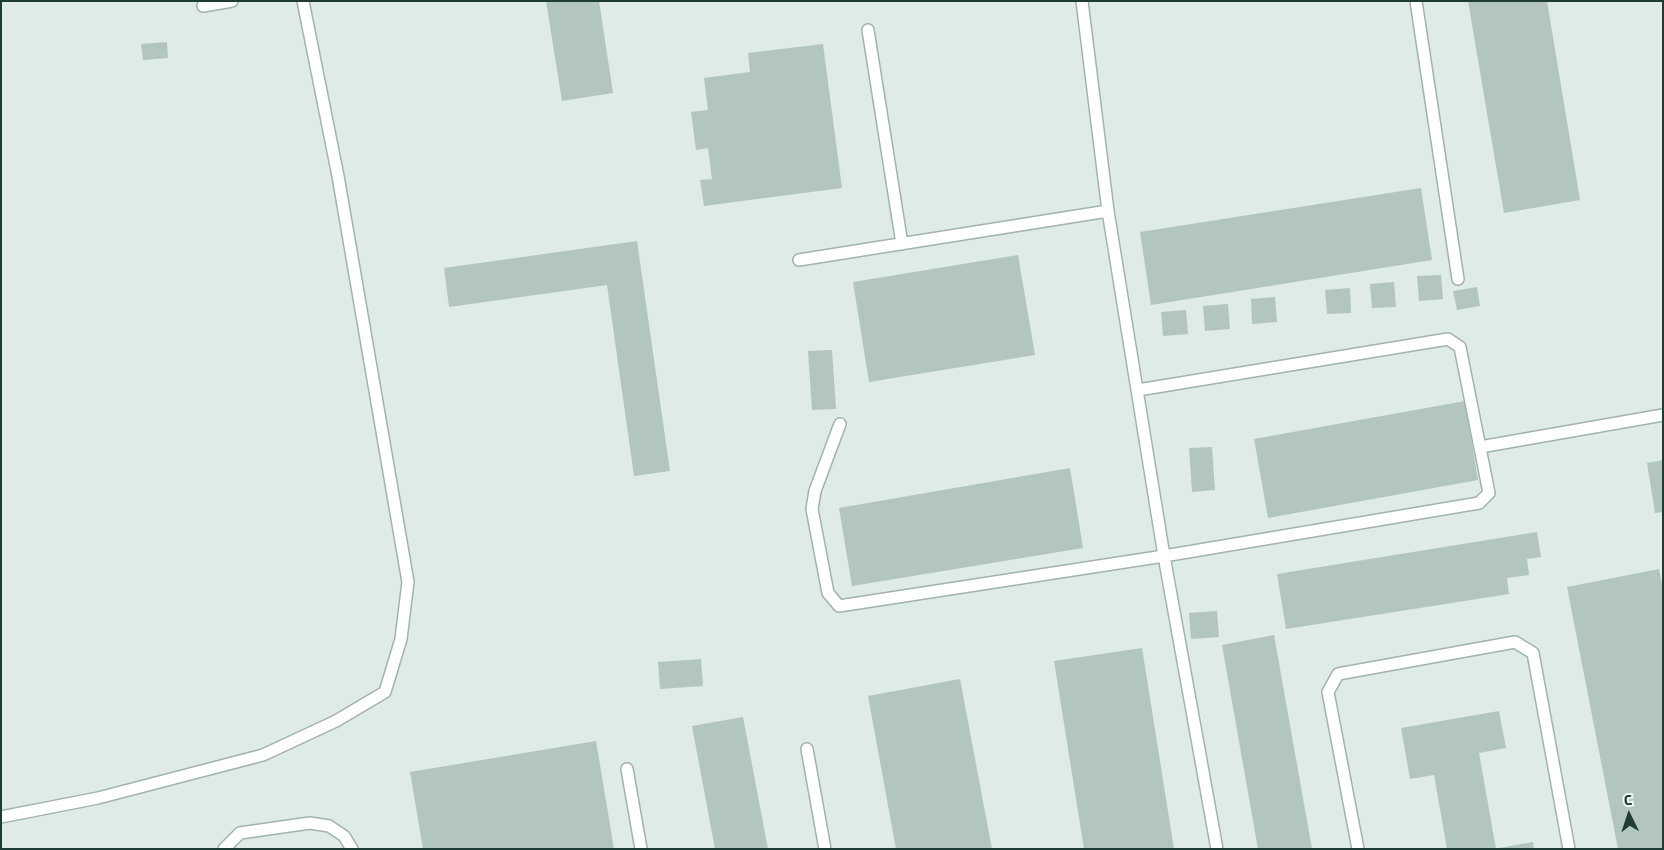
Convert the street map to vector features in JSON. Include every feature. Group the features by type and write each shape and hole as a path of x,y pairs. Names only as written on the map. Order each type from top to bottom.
{"lane":[{"path":"202,6 232,1"},
{"path":"1,817 98,798 263,755 336,722 385,692 401,639 408,582 340,185 303,1"},
{"path":"1082,1 1108,211 1164,556 1217,849"},
{"path":"1416,1 1458,279"},
{"path":"868,30 902,244"},
{"path":"799,260 1108,211"},
{"path":"840,424 815,491 812,509 828,593 839,606 1164,556 1478,503 1489,493 1460,347 1448,339 1138,390"},
{"path":"1480,447 1663,415"},
{"path":"1358,849 1328,692 1338,674 1515,642 1533,653 1569,849"},
{"path":"807,749 825,849"},
{"path":"627,769 641,849"},
{"path":"224,849 240,833 310,823 329,826 344,836 352,849"}],"building":[{"path":"546,1 599,1 613,93 562,101"},
{"path":"1468,1 1547,1 1580,200 1504,213"},
{"path":"167,42 168,58 143,60 141,44"},
{"path":"823,44 842,188 704,206 700,180 712,179 708,148 696,150 691,112 708,110 704,78 750,72 748,53"},
{"path":"1421,188 1432,260 1151,305 1140,232"},
{"path":"637,241 670,471 634,476 607,285 449,307 444,268"},
{"path":"1018,255 1035,355 869,382 853,282"},
{"path":"1441,275 1443,299 1419,301 1417,276"},
{"path":"1394,282 1396,307 1372,308 1370,284"},
{"path":"1477,287 1480,306 1457,310 1453,291"},
{"path":"1350,288 1351,313 1327,314 1325,290"},
{"path":"1275,297 1277,322 1252,324 1251,299"},
{"path":"1228,304 1230,329 1205,331 1203,306"},
{"path":"1186,310 1188,334 1163,336 1161,312"},
{"path":"832,350 836,409 812,410 808,351"},
{"path":"1465,401 1478,480 1268,518 1254,439"},
{"path":"1212,447 1215,490 1192,492 1189,448"},
{"path":"1663,460 1663,512 1655,513 1647,463"},
{"path":"1070,468 1083,548 852,586 839,508"},
{"path":"1537,532 1541,557 1527,559 1529,575 1507,578 1509,594 1286,629 1277,574"},
{"path":"1659,569 1663,589 1663,849 1618,849 1567,587"},
{"path":"1217,611 1219,637 1191,639 1189,613"},
{"path":"1274,635 1312,849 1258,849 1222,645"},
{"path":"1142,648 1174,849 1084,849 1054,661"},
{"path":"701,659 703,686 660,689 658,662"},
{"path":"960,679 992,849 896,849 868,696"},
{"path":"1499,711 1506,748 1479,753 1496,849 1447,849 1434,775 1410,779 1401,728"},
{"path":"743,717 768,849 715,849 692,726"},
{"path":"596,741 614,849 423,849 410,772"},
{"path":"1533,842 1534,849 1499,849 1499,848"}]}
